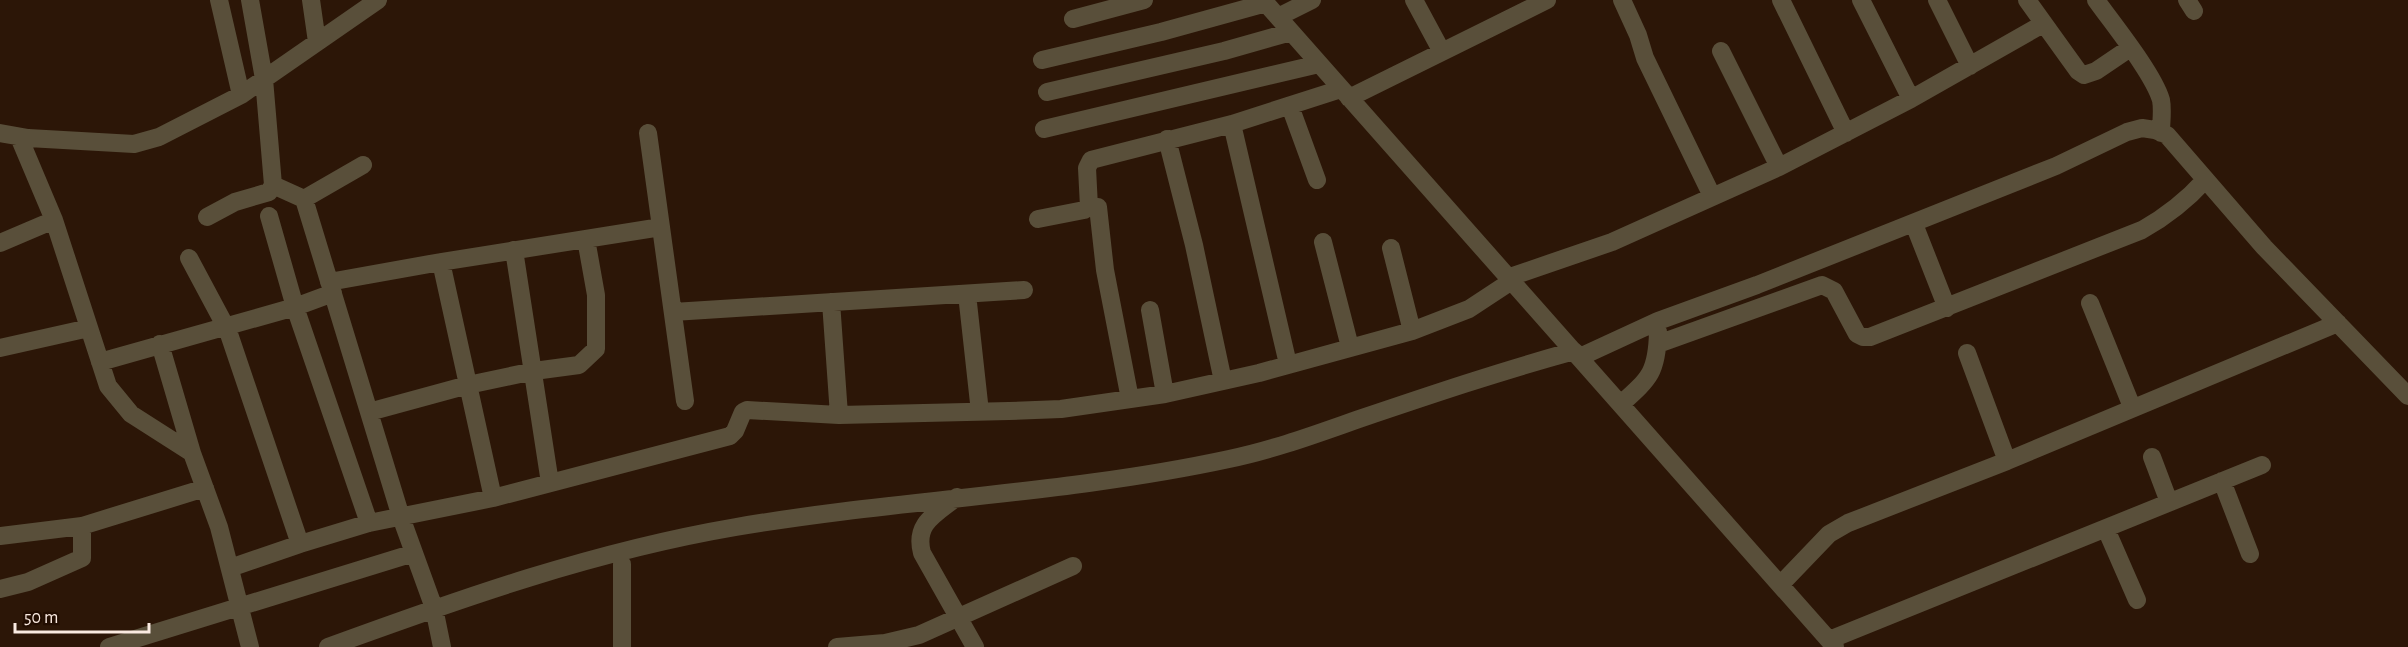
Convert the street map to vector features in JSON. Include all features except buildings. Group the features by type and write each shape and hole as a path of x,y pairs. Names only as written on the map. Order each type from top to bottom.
{"street":[{"path":"219,0 241,95"},
{"path":"207,217 235,202 269,192 273,185 264,79 249,0"},
{"path":"311,0 317,42"},
{"path":"0,133 19,137 134,144 159,137 241,95 317,42 353,8 378,0"},
{"path":"1073,19 1144,0"},
{"path":"1278,17 1312,0"},
{"path":"1414,0 1442,52"},
{"path":"1038,219 1089,207 1087,168 1091,160 1345,93 1442,52 1547,0"},
{"path":"1622,0 1638,35 1644,58 1712,196"},
{"path":"1781,0 1846,133"},
{"path":"1861,0 1911,99"},
{"path":"1937,0 1970,66"},
{"path":"2027,0 2078,71 2084,75 2096,71 2130,48"},
{"path":"1042,60 1161,32 1264,2 1832,643 2262,465"},
{"path":"2104,3 2159,94 2162,103 2161,133"},
{"path":"230,568 369,523 493,498 730,436 735,431 743,412 747,410 839,415 1061,409 1165,394 1412,331 1469,309 1509,280 1612,242 1779,167 1911,99 2043,24"},
{"path":"1047,92 1224,51 1291,32"},
{"path":"1722,51 1779,167"},
{"path":"1044,129 1319,64"},
{"path":"1290,106 1317,180"},
{"path":"1232,124 1288,364"},
{"path":"328,647 434,608 567,565 663,540 739,526 1158,473 1231,459 1276,447 1658,321 1758,285 2056,166 2127,132 2142,128 2167,135 2264,247 2408,396"},
{"path":"648,133 685,401"},
{"path":"19,137 54,220 108,386 131,414 192,453"},
{"path":"1167,139 1194,245 1223,381"},
{"path":"304,199 363,165"},
{"path":"1658,344 1816,285 1830,287 1834,291 1857,334 1863,338 1877,335 2142,230 2164,218 2186,201 2205,180"},
{"path":"273,185 304,199 401,517 434,608 442,647"},
{"path":"1098,207 1105,270 1130,399"},
{"path":"269,216 295,307 369,523"},
{"path":"0,243 54,220"},
{"path":"1914,224 1947,308"},
{"path":"100,362 295,307 331,288 441,262 661,227"},
{"path":"369,412 534,371 579,365 596,349 596,296 586,239"},
{"path":"1323,242 1350,347"},
{"path":"1391,248 1412,331"},
{"path":"514,250 550,483"},
{"path":"189,258 225,325 300,544"},
{"path":"441,262 493,498"},
{"path":"673,312 1024,290"},
{"path":"967,294 980,412"},
{"path":"831,302 839,415"},
{"path":"2090,303 2132,407"},
{"path":"1150,310 1165,394"},
{"path":"1621,404 1651,373 1657,357 1658,321"},
{"path":"1781,585 1829,534 1848,523 2007,461 2338,323"},
{"path":"0,348 89,328"},
{"path":"160,344 192,453 219,527 250,647"},
{"path":"1966,354 2007,461"},
{"path":"2152,457 2169,502"},
{"path":"2222,482 2250,554"},
{"path":"0,536 82,526 205,488"},
{"path":"957,497 928,520 920,531 919,542 922,553 975,647"},
{"path":"0,589 28,582 82,558 82,526"},
{"path":"2106,529 2137,600"},
{"path":"109,647 414,553"},
{"path":"622,564 622,647"},
{"path":"837,647 885,645 919,635 1073,566"}]}
